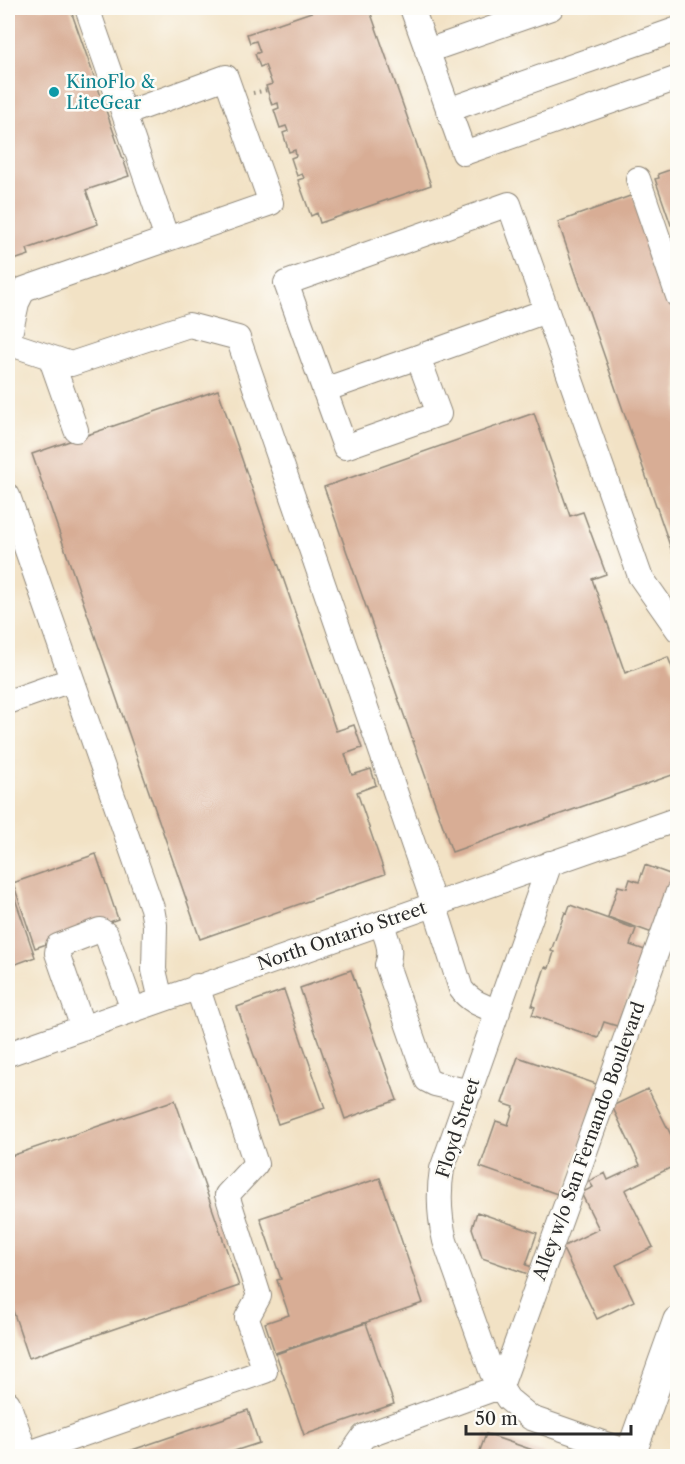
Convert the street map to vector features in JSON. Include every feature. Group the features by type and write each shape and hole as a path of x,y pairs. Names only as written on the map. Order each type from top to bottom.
{"main road":[{"path":"631,1455 678,1321"}],"street":[{"path":"87,8 167,239"},
{"path":"412,8 464,153 678,78"},
{"path":"427,51 551,8"},
{"path":"448,111 678,29"},
{"path":"124,114 226,77 271,203 24,289 17,303 8,344 71,364 189,325 238,338 434,904 461,989 475,1002 498,1012"},
{"path":"638,179 678,296"},
{"path":"418,357 439,414 345,447 286,283 509,204 640,576 678,630"},
{"path":"324,390 546,311"},
{"path":"51,359 76,430"},
{"path":"8,496 152,908 155,925 154,970 161,999"},
{"path":"8,702 71,680"},
{"name":"North Ontario Street","path":"8,1054 678,819"},
{"name":"Floyd Street","path":"550,863 442,1169 439,1205 445,1241 492,1373 508,1399 531,1418 631,1455"},
{"name":"Alley w/o San Fernando Boulevard","path":"500,1388 678,892"},
{"path":"381,923 390,948 387,965 426,1080 470,1092"},
{"path":"83,1028 57,953 58,946 100,930 106,934 133,1010"},
{"path":"8,1403 26,1454 265,1371 247,1318 259,1296 226,1194 256,1164 197,986"},
{"path":"350,1456 364,1436 500,1388"}],"building":[{"name":"KinoFlo & LiteGear","path":"8,8 70,8 129,176 86,190 98,224 27,249 29,255 8,262"},
{"path":"323,8 369,8 431,185 320,223 317,213 311,216 298,180 304,178 302,174 297,176 291,158 296,156 295,150 289,152 283,133 288,131 286,126 280,128 274,110 279,108 278,103 272,105 266,86 272,84 265,65 260,67 255,54 260,52 256,41 250,43 247,34"},
{"path":"678,167 678,223 671,225 655,179 659,178 658,174"},
{"path":"633,195 678,323 677,566 558,222"},
{"path":"218,390 336,731 354,725 362,748 345,754 352,775 371,769 376,785 357,792 385,874 200,939 32,454"},
{"path":"534,413 570,516 583,512 606,574 592,579 625,673 668,657 678,683 678,773 452,852 324,487"},
{"path":"96,854 118,919 35,948 13,883"},
{"path":"645,865 675,876 655,934 608,917 618,886 627,888 630,879 639,882"},
{"path":"11,887 35,957 8,967 8,888"},
{"path":"570,905 636,929 630,945 645,950 617,1026 604,1022 598,1038 532,1015 535,1007 532,1006 545,967 549,968 554,952 551,951 565,912 567,913"},
{"path":"351,970 397,1100 345,1119 300,988"},
{"path":"284,990 325,1108 278,1124 237,1007"},
{"path":"518,1057 602,1086 563,1196 480,1167 496,1121 508,1125 514,1107 502,1103"},
{"path":"648,1089 678,1149 678,1164 625,1190 653,1247 616,1265 634,1301 597,1319 562,1247 599,1229 581,1193 593,1187 589,1181 605,1173 608,1180 640,1165 612,1106"},
{"path":"175,1100 239,1286 29,1358 8,1296 8,1157"},
{"path":"380,1178 423,1303 275,1353 265,1323 289,1315 277,1280 281,1279 260,1218"},
{"path":"477,1212 537,1233 526,1265 533,1267 531,1275 482,1258 472,1228"},
{"path":"366,1323 394,1404 304,1435 276,1354"},
{"path":"248,1410 259,1443 219,1456 115,1456"},
{"path":"486,1434 550,1456 478,1456"}],"place":[{"name":"KinoFlo & LiteGear","path":"54,92"}]}
